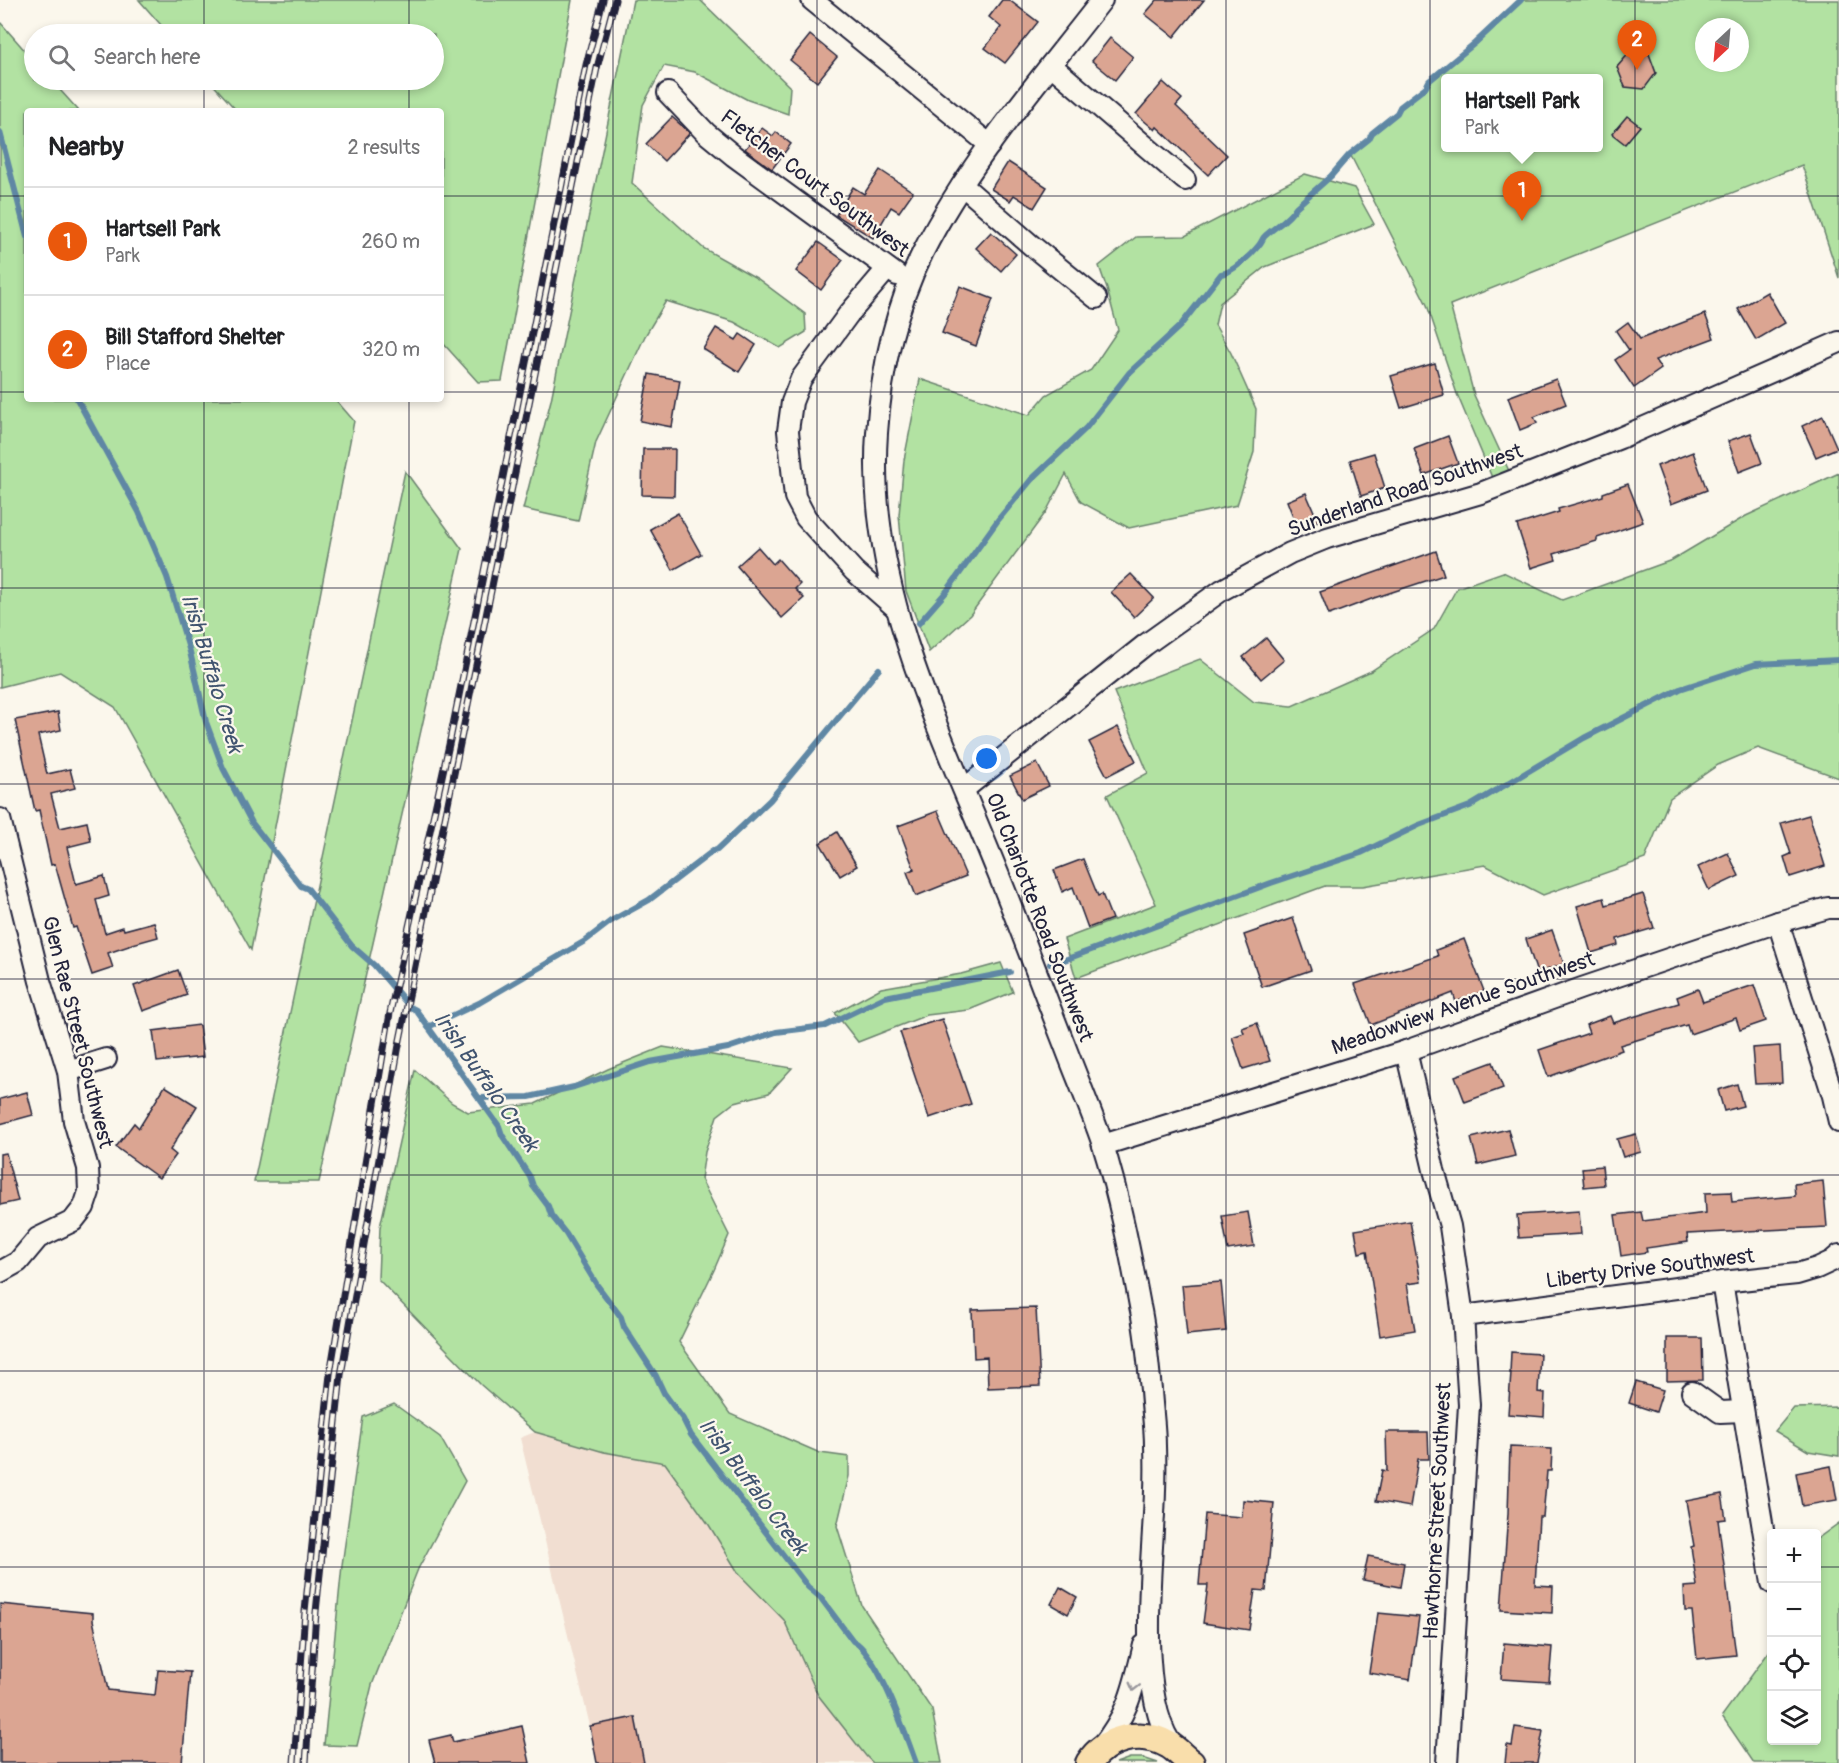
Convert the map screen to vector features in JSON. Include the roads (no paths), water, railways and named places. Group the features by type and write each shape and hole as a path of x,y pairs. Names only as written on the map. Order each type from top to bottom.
{"main road":[{"path":"1090,1761 1112,1743 1136,1736 1161,1741 1184,1758"}],"street":[{"path":"812,0 990,145"},
{"name":"Old Charlotte Road Southwest","path":"1090,1761 1112,1734 1128,1706 1147,1630 1154,1509 1155,1440 1144,1328 1128,1243 1102,1145 927,699 896,608 878,520 875,476 883,382 900,309 924,251 962,185 990,145 1102,0"},
{"path":"1051,65 1185,180"},
{"name":"Fletcher Court Southwest","path":"668,93 706,133 734,156 909,284"},
{"path":"962,185 1096,298"},
{"path":"887,269 848,315 801,379 792,402 788,431 795,497 806,518 854,571 896,608"},
{"name":"Sunderland Road Southwest","path":"964,789 1144,645 1222,590 1290,553 1328,538 1481,493 1620,438 1839,342"},
{"name":"Glen Rae Street Southwest","path":"0,819 40,981 68,1071 75,1121 88,1168 89,1192 84,1207 73,1221 38,1238 18,1262 0,1272"},
{"name":"Meadowview Avenue Southwest","path":"1102,1145 1406,1051 1778,921 1828,908 1839,908"},
{"path":"1778,921 1830,1086 1839,1122"},
{"name":"Hawthorne Street Southwest","path":"1406,1051 1434,1170 1450,1226 1463,1316 1469,1405 1447,1763"},
{"path":"68,1071 106,1059"},
{"name":"Liberty Drive Southwest","path":"1463,1316 1797,1274 1817,1268 1839,1255"},
{"path":"1722,1282 1767,1553"},
{"path":"1692,1392 1720,1412 1743,1411"},
{"name":"Old Charlotte Road Southwest","path":"1147,1630 1159,1717 1168,1740 1184,1758"}],"waterway":[{"path":"919,623 947,591 998,520 1031,480 1086,428 1129,373 1180,326 1221,274 1236,267 1247,258 1264,237 1331,176 1350,154 1369,139 1372,133 1521,0"},
{"name":"Irish Buffalo Creek","path":"0,132 24,225"},
{"name":"Irish Buffalo Creek","path":"79,402 139,512 167,577 190,652 206,722 223,768 252,823 301,886 308,889 352,946 374,965 410,1007 416,1010 499,1126 502,1135 548,1206 551,1215 621,1317 624,1327 691,1435 808,1587 820,1597 853,1641 872,1661 890,1696 916,1763"},
{"path":"1050,964 1271,883 1361,853 1419,825 1470,806 1584,738 1680,689 1756,664 1839,660"},
{"path":"428,1027 479,1003 585,941 611,921 649,900 717,850 770,800 879,669"},
{"path":"479,1098 529,1097 574,1087 650,1062 728,1048 776,1032 825,1026 885,997 1010,972"}],"railway":[{"path":"294,1763 305,1611 330,1374 390,1013 450,740 586,65 603,0"},
{"path":"306,1763 316,1612 341,1375 399,1045 597,68 615,0"}],"place":[{"name":"Bill Stafford Shelter","path":"1637,70"},
{"name":"Hartsell Park","path":"1522,221"}]}
